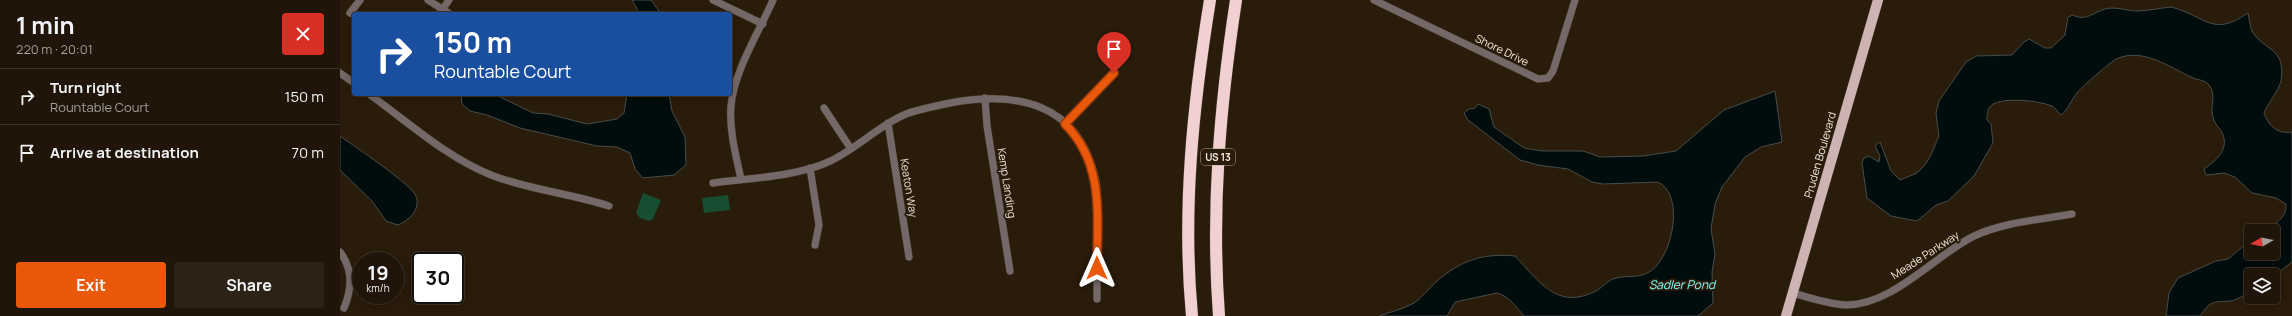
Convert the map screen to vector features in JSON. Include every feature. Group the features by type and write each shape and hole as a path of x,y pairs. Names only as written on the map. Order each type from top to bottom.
{"highway":[{"name":"US 13","path":"1192,316 1189,237 1190,160 1199,66 1210,0"},
{"name":"US 13","path":"1219,316 1215,234 1216,189 1220,121 1236,0"}],"main road":[{"name":"Pruden Boulevard","path":"1786,316 1878,0"}],"street":[{"path":"350,13 360,0"},
{"path":"428,0 440,12 449,0"},
{"path":"713,0 763,24"},
{"path":"740,179 733,129 732,95 773,0"},
{"name":"Shore Drive","path":"1374,0 1538,80 1548,78 1554,71 1575,0"},
{"path":"340,73 352,82"},
{"path":"1065,124 1114,73"},
{"path":"380,97 445,150 489,174 531,188 582,197 609,206"},
{"path":"713,183 810,168 826,163 850,149 888,123 922,109 985,98 1003,98 1030,103 1054,115 1065,124 1086,151 1095,178 1097,191 1097,299"},
{"name":"Kemp Landing","path":"985,98 1010,271"},
{"path":"824,108 850,149"},
{"name":"Keaton Way","path":"888,123 909,257"},
{"path":"810,168 819,225 815,245"},
{"name":"Meade Parkway","path":"1793,293 1836,304 1867,302 1885,295 1974,236 2002,226 2072,214"},
{"path":"340,252 346,262 350,280 350,290 344,308"}],"green space":[{"path":"643,193 661,200 653,219 649,221 640,218 636,213"},
{"path":"728,195 730,210 704,213 702,198"}],"water":[{"path":"632,0 651,0 660,12 639,12"},
{"path":"2171,7 2209,23 2217,24 2226,24 2248,13 2252,31 2262,43 2277,55 2282,70 2281,81 2264,113 2271,126 2278,131 2292,132 2292,262 2280,271 2280,268 2244,268 2244,295 2241,297 2231,301 2210,304 2200,316 2166,316 2169,293 2178,278 2216,261 2228,259 2244,246 2244,260 2280,260 2280,224 2274,224 2280,220 2285,213 2286,204 2276,198 2252,193 2235,177 2224,173 2206,175 2204,169 2220,155 2224,146 2222,133 2212,116 2212,89 2206,82 2193,78 2156,60 2136,55 2126,56 2113,61 2079,90 2061,115 2052,106 2038,102 2009,100 1994,104 1989,108 1987,113 1987,120 1991,124 1993,143 1974,176 1948,201 1936,205 1917,221 1891,216 1867,198 1862,163 1864,158 1869,156 1879,162 1880,156 1875,146 1880,142 1891,171 1900,180 1917,173 1925,165 1939,136 1936,113 1939,101 1966,62 1976,56 2012,55 2024,42 2029,39 2045,48 2051,48 2065,35 2068,17 2073,15 2077,17 2085,17 2109,8 2145,11"},
{"name":"Sadler Pond","path":"1775,91 1782,142 1761,147 1745,157 1722,187 1715,204 1711,229 1715,254 1712,272 1713,303 1698,316 1524,316 1509,299 1497,293 1455,302 1447,316 1379,316 1414,303 1445,274 1454,268 1483,257 1503,255 1515,256 1532,275 1550,290 1560,295 1570,297 1582,296 1596,291 1613,279 1646,274 1659,263 1665,252 1673,225 1673,212 1671,199 1666,189 1658,182 1603,184 1592,182 1568,169 1538,165 1520,160 1468,120 1464,113 1469,109 1475,108 1478,104 1489,109 1494,127 1524,148 1542,151 1583,151 1600,157 1643,156 1676,151 1724,110"},
{"path":"461,96 498,96 533,113 548,114 587,124 617,119 624,113 627,96 669,96 672,111 685,137 686,165 674,175 643,178 635,169 630,153 617,147 597,146 520,128 487,115 470,111 462,104"},
{"path":"340,136 393,174 412,190 416,196 417,206 410,217 398,225 386,221 372,201 340,170"}],"route":[{"path":"1097,268 1097,191 1095,178 1086,151 1079,140 1065,124 1114,73"}]}
